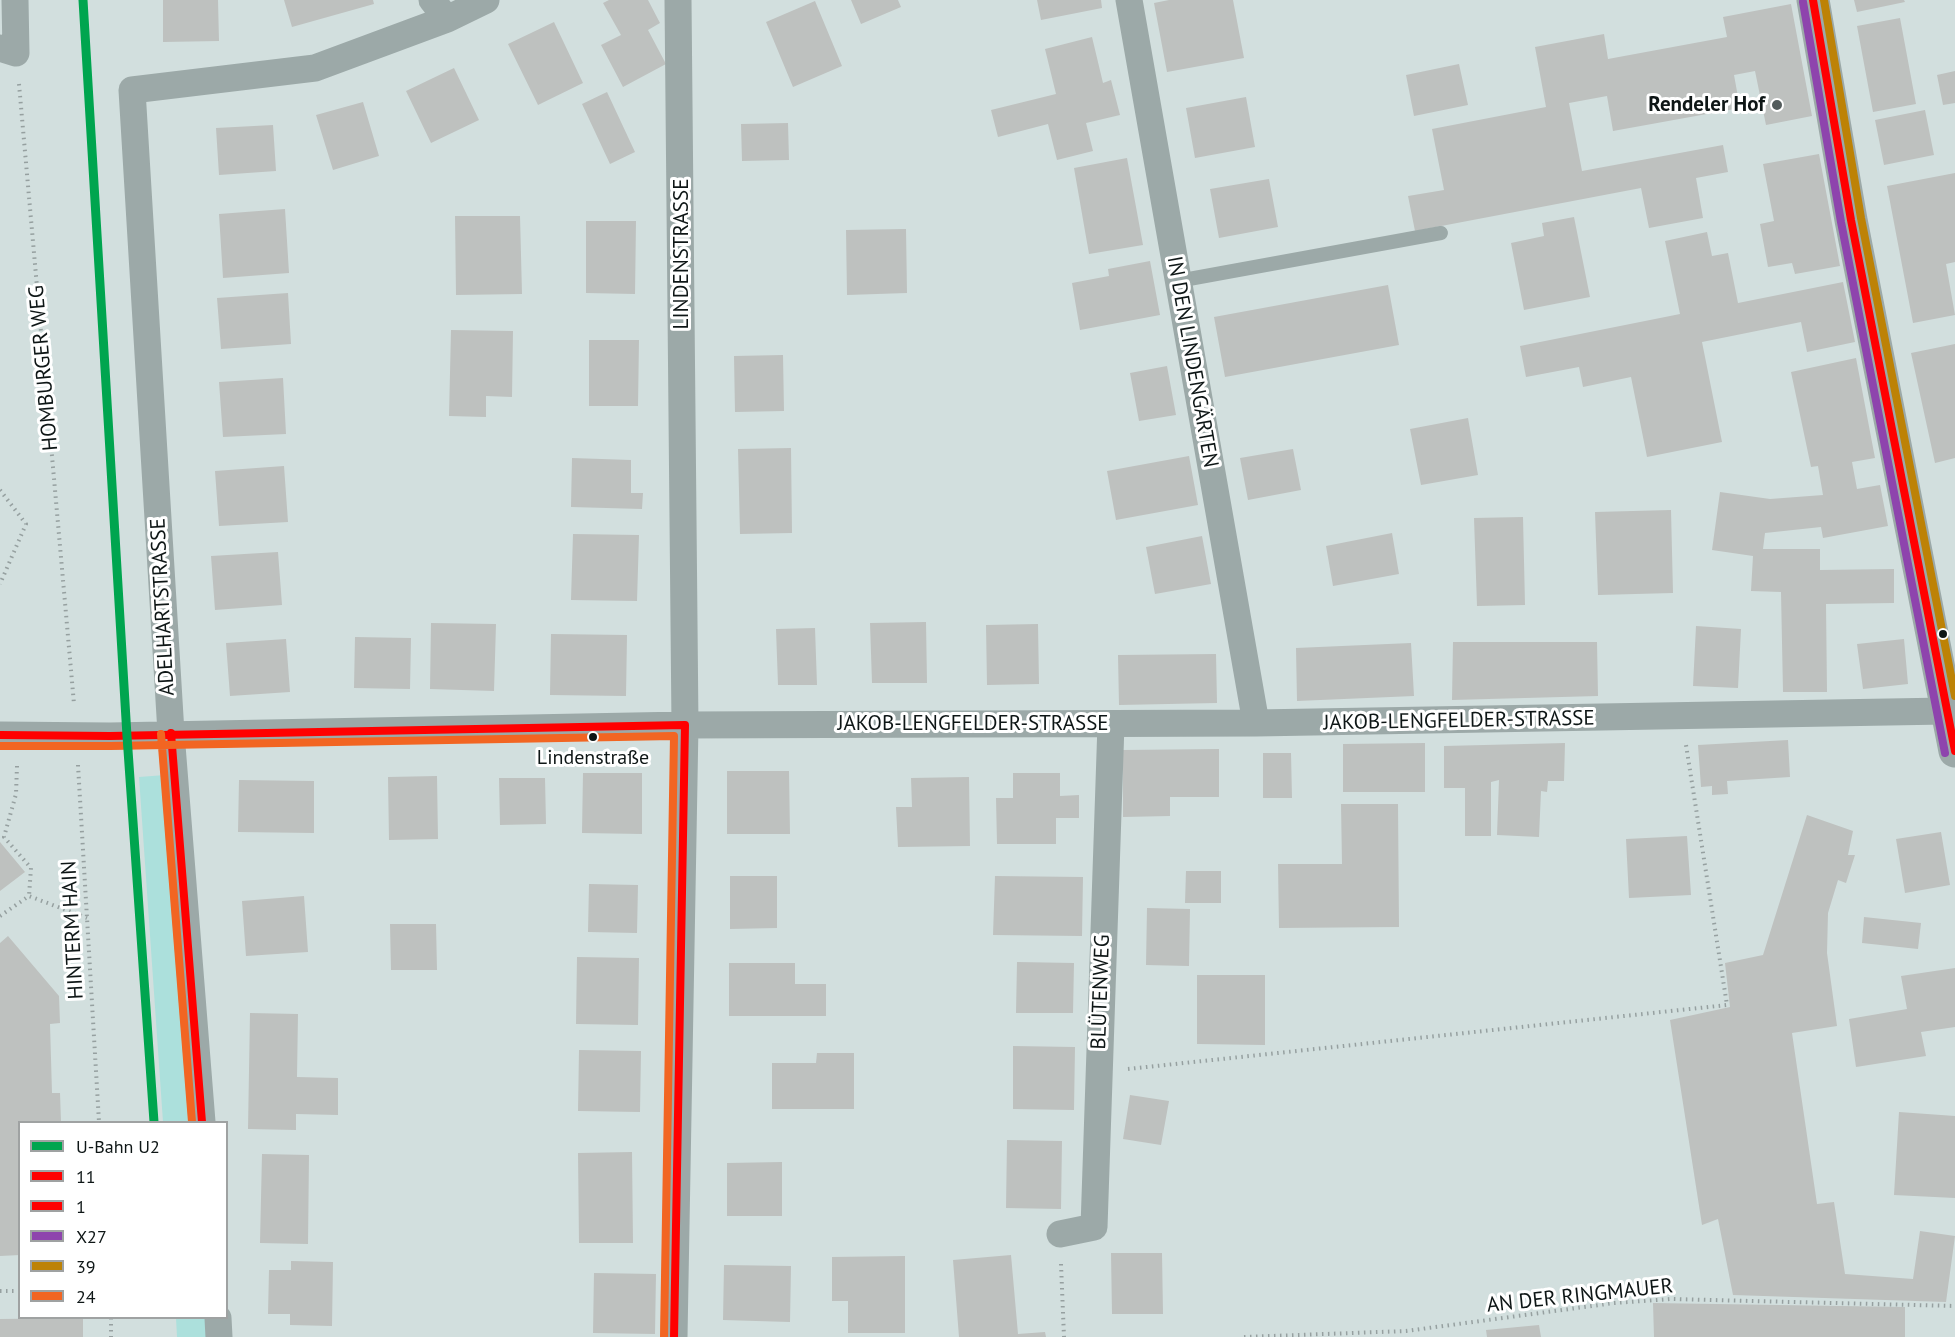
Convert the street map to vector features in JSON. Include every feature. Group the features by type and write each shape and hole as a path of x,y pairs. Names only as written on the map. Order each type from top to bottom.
{"street":[{"path":"8,51 15,0"},
{"path":"439,10 486,0"},
{"name":"LINDENSTRASSE","path":"674,1337 685,725 678,0"},
{"name":"IN DEN LINDENGÄRTEN","path":"1129,0 1256,723"},
{"path":"1813,0 1851,220 1955,751"},
{"name":"ADELHARTSTRASSE","path":"202,1121 171,733 132,90 315,68 439,10"},
{"name":"JAKOB-LENGFELDER-STRASSE","path":"9,735 76,736 685,725 1256,723 1682,718 1946,711"},
{"name":"BLÜTENWEG","path":"1060,1234 1094,1227 1111,724"},
{"path":"218,1319 219,1337"}],"lane":[{"path":"1178,281 1441,232"}],"path":[{"name":"HOMBURGER WEG","path":"8,51 76,736"},
{"path":"0,490 26,524 0,584"},
{"path":"1098,1072 1727,1005 1682,718"},
{"path":"9,735 16,794 4,837 31,868 29,896"},
{"name":"HINTERM HAIN","path":"76,736 99,1121"},
{"path":"0,916 29,896"},
{"path":"29,896 87,918"},
{"path":"1060,1234 1064,1337"},
{"path":"0,1291 18,1291"},
{"name":"AN DER RINGMAUER","path":"1244,1337 1406,1331 1614,1304 1671,1299 1955,1306"},
{"path":"111,1319 111,1337"}],"shaded area":[{"path":"165,775 192,1121 163,1121 139,777"},
{"path":"176,1319 207,1319 209,1337 177,1337"}],"building":[{"path":"163,0 218,0 219,41 163,42"},
{"path":"284,0 373,0 374,4 292,27"},
{"path":"609,0 648,0 660,23 648,30 666,64 623,87 601,45 621,35 603,3"},
{"path":"851,0 898,0 901,7 861,24"},
{"path":"1037,0 1101,0 1102,8 1041,20"},
{"path":"1169,0 1233,0 1244,58 1167,72 1154,3"},
{"path":"1854,0 1904,0 1905,2 1857,12"},
{"path":"815,1 842,66 793,87 766,22"},
{"path":"1791,4 1812,116 1766,125 1755,71 1734,75 1740,108 1613,131 1607,96 1569,103 1582,171 1723,145 1728,172 1696,178 1703,218 1649,228 1641,188 1415,231 1408,196 1444,190 1432,129 1546,107 1535,47 1604,34 1608,59 1727,37 1723,17"},
{"path":"1900,18 1916,104 1873,112 1857,26"},
{"path":"554,22 583,83 538,105 508,44"},
{"path":"1092,37 1103,83 1111,80 1120,115 1086,123 1093,151 1057,160 1048,124 998,137 991,110 1056,94 1045,49"},
{"path":"1459,64 1468,105 1414,116 1406,75"},
{"path":"454,68 479,120 431,143 406,91"},
{"path":"1955,71 1955,103 1943,105 1937,75"},
{"path":"607,92 635,152 610,164 582,104"},
{"path":"1246,97 1255,147 1195,158 1186,108"},
{"path":"363,102 379,156 333,170 316,115"},
{"path":"1925,110 1934,155 1884,165 1875,120"},
{"path":"788,123 789,160 742,161 741,124"},
{"path":"273,125 276,171 219,175 216,128"},
{"path":"1819,154 1840,266 1795,274 1792,263 1768,267 1760,224 1774,221 1763,164"},
{"path":"1127,158 1143,245 1089,254 1074,168"},
{"path":"1955,173 1955,262 1946,264 1955,315 1913,323 1887,186"},
{"path":"1269,179 1278,227 1219,238 1210,189"},
{"path":"285,209 289,273 223,278 219,214"},
{"path":"455,216 520,216 522,294 456,295"},
{"path":"1574,217 1590,297 1524,310 1511,243 1544,236 1542,223"},
{"path":"586,221 636,221 635,294 586,293"},
{"path":"906,229 907,293 847,295 846,230"},
{"path":"1707,232 1712,256 1728,253 1738,303 1843,282 1855,342 1807,352 1801,322 1702,342 1722,442 1647,457 1631,377 1583,387 1579,367 1526,377 1520,346 1680,314 1665,241"},
{"path":"1150,261 1160,315 1080,330 1072,283 1109,276 1108,269"},
{"path":"1388,285 1399,345 1225,377 1214,317"},
{"path":"288,293 291,344 221,349 217,298"},
{"path":"451,330 513,331 512,397 486,396 486,417 449,416"},
{"path":"589,340 639,340 638,406 589,406"},
{"path":"1955,344 1955,458 1935,463 1911,353"},
{"path":"783,355 784,411 735,412 734,356"},
{"path":"1856,358 1875,458 1852,462 1857,489 1880,485 1888,526 1823,538 1821,527 1765,533 1763,549 1820,549 1820,570 1894,569 1894,603 1826,604 1827,692 1783,692 1781,592 1751,591 1753,556 1712,550 1720,492 1770,499 1823,495 1818,466 1811,467 1791,372"},
{"path":"1167,366 1176,415 1139,421 1130,373"},
{"path":"283,378 286,434 223,437 219,382"},
{"path":"1468,418 1478,475 1421,485 1410,429"},
{"path":"791,448 792,533 740,534 738,449"},
{"path":"1293,449 1301,490 1248,500 1240,458"},
{"path":"1189,456 1198,505 1116,520 1107,471"},
{"path":"572,458 631,460 631,493 643,493 642,509 571,507"},
{"path":"284,466 288,522 219,526 215,471"},
{"path":"1671,510 1673,593 1598,595 1595,512"},
{"path":"1523,517 1525,605 1477,606 1474,518"},
{"path":"1392,533 1399,574 1333,586 1326,546"},
{"path":"573,534 639,535 637,601 571,600"},
{"path":"1202,536 1211,584 1155,594 1146,547"},
{"path":"278,552 282,605 215,610 211,556"},
{"path":"926,622 927,683 872,683 870,623"},
{"path":"431,623 496,624 494,691 430,689"},
{"path":"1038,624 1039,684 987,685 986,625"},
{"path":"1696,626 1741,629 1738,688 1693,686"},
{"path":"815,628 817,685 778,685 776,629"},
{"path":"551,634 627,635 626,696 550,695"},
{"path":"355,637 411,638 410,689 354,688"},
{"path":"286,639 290,692 230,696 226,643"},
{"path":"1904,639 1908,684 1863,689 1857,644"},
{"path":"1453,642 1597,642 1598,696 1452,700"},
{"path":"1411,643 1414,696 1297,701 1296,648"},
{"path":"1216,654 1217,703 1119,705 1118,655"},
{"path":"1788,740 1790,777 1727,781 1728,794 1712,795 1712,786 1701,787 1698,745"},
{"path":"1425,743 1425,792 1343,792 1343,744"},
{"path":"1565,743 1564,781 1548,781 1547,792 1541,791 1539,837 1497,835 1499,780 1491,782 1491,836 1465,836 1465,788 1444,788 1444,746"},
{"path":"1219,749 1219,797 1170,797 1170,816 1123,817 1123,750"},
{"path":"1263,753 1291,753 1292,798 1263,798"},
{"path":"727,771 789,771 790,834 727,834"},
{"path":"583,773 642,773 642,834 582,833"},
{"path":"1013,773 1060,773 1060,796 1079,795 1079,818 1056,818 1056,844 997,844 996,798 1013,798"},
{"path":"437,776 438,839 389,840 388,777"},
{"path":"969,777 970,846 898,847 896,807 912,807 911,778"},
{"path":"499,778 545,778 546,824 500,825"},
{"path":"239,780 314,781 314,833 238,832"},
{"path":"1341,804 1398,804 1399,927 1279,928 1278,864 1342,864"},
{"path":"1807,815 1853,831 1848,855 1855,855 1846,883 1838,880 1828,913 1827,953 1837,1026 1792,1033 1817,1204 1834,1202 1845,1274 1913,1279 1920,1231 1955,1236 1946,1302 1733,1295 1718,1219 1702,1225 1670,1020 1730,1007 1725,963 1763,955"},
{"path":"1941,832 1950,885 1905,893 1896,839"},
{"path":"1687,836 1691,895 1629,898 1626,839"},
{"path":"0,842 25,872 0,891"},
{"path":"1186,871 1221,871 1221,903 1185,903"},
{"path":"730,876 777,876 777,928 730,929"},
{"path":"995,876 1083,877 1082,936 993,935"},
{"path":"589,884 638,885 637,933 588,932"},
{"path":"304,896 308,952 246,956 242,901"},
{"path":"1147,908 1190,909 1189,966 1146,965"},
{"path":"1864,917 1921,923 1918,949 1862,943"},
{"path":"390,924 436,924 437,970 391,970"},
{"path":"8,936 59,996 60,1023 50,1024 52,1093 60,1093 61,1121 18,1121 18,1255 0,1256 0,943"},
{"path":"577,957 639,958 638,1025 576,1024"},
{"path":"1017,962 1074,963 1073,1013 1016,1013"},
{"path":"729,963 795,963 795,984 826,984 826,1016 729,1016"},
{"path":"1955,968 1955,1027 1921,1032 1926,1056 1856,1067 1849,1019 1907,1009 1901,976"},
{"path":"1197,975 1265,975 1265,1045 1197,1044"},
{"path":"250,1013 298,1014 297,1077 338,1078 338,1115 296,1114 296,1130 248,1129"},
{"path":"1013,1046 1075,1047 1074,1110 1013,1109"},
{"path":"579,1050 641,1051 640,1112 578,1111"},
{"path":"817,1053 854,1053 854,1109 772,1109 772,1063 816,1063"},
{"path":"1130,1095 1169,1101 1161,1145 1123,1139"},
{"path":"1899,1112 1955,1116 1955,1198 1894,1195"},
{"path":"1007,1140 1062,1141 1061,1209 1006,1208"},
{"path":"632,1152 633,1243 579,1243 578,1153"},
{"path":"262,1154 309,1155 308,1244 260,1243"},
{"path":"782,1162 782,1216 727,1216 727,1163"},
{"path":"1111,1253 1162,1253 1163,1314 1112,1314"},
{"path":"1011,1255 1018,1334 1045,1332 1046,1337 959,1337 953,1260"},
{"path":"905,1256 905,1333 848,1333 848,1301 832,1301 832,1257"},
{"path":"291,1261 333,1262 332,1326 290,1325 290,1314 268,1314 269,1270 291,1270"},
{"path":"724,1265 791,1266 790,1322 723,1320"},
{"path":"594,1273 656,1274 655,1334 593,1333"},
{"path":"1653,1303 1905,1307 1905,1337 1654,1337"},
{"path":"0,1319 83,1319 83,1337 0,1337"},
{"path":"1539,1325 1541,1337 1487,1337 1486,1330"}],"metro line":[{"name":"U2","path":"83,0 127,736 154,1121"}],"transit line":[{"name":"1","path":"1813,0 1851,220 1955,751"},
{"name":"39","path":"1824,0 1861,218 1955,696"},
{"name":"X27","path":"1803,2 1841,222 1945,753"},
{"name":"11","path":"0,735 110,736 685,725"},
{"name":"11","path":"674,1337 685,725"},
{"name":"11","path":"171,733 202,1121"},
{"name":"24","path":"161,734 192,1121"},
{"name":"24","path":"0,746 674,736 664,1337"}],"place":[{"name":"Rendeler Hof","path":"1777,105"},
{"name":"Lindenstraße","path":"593,737"}]}
